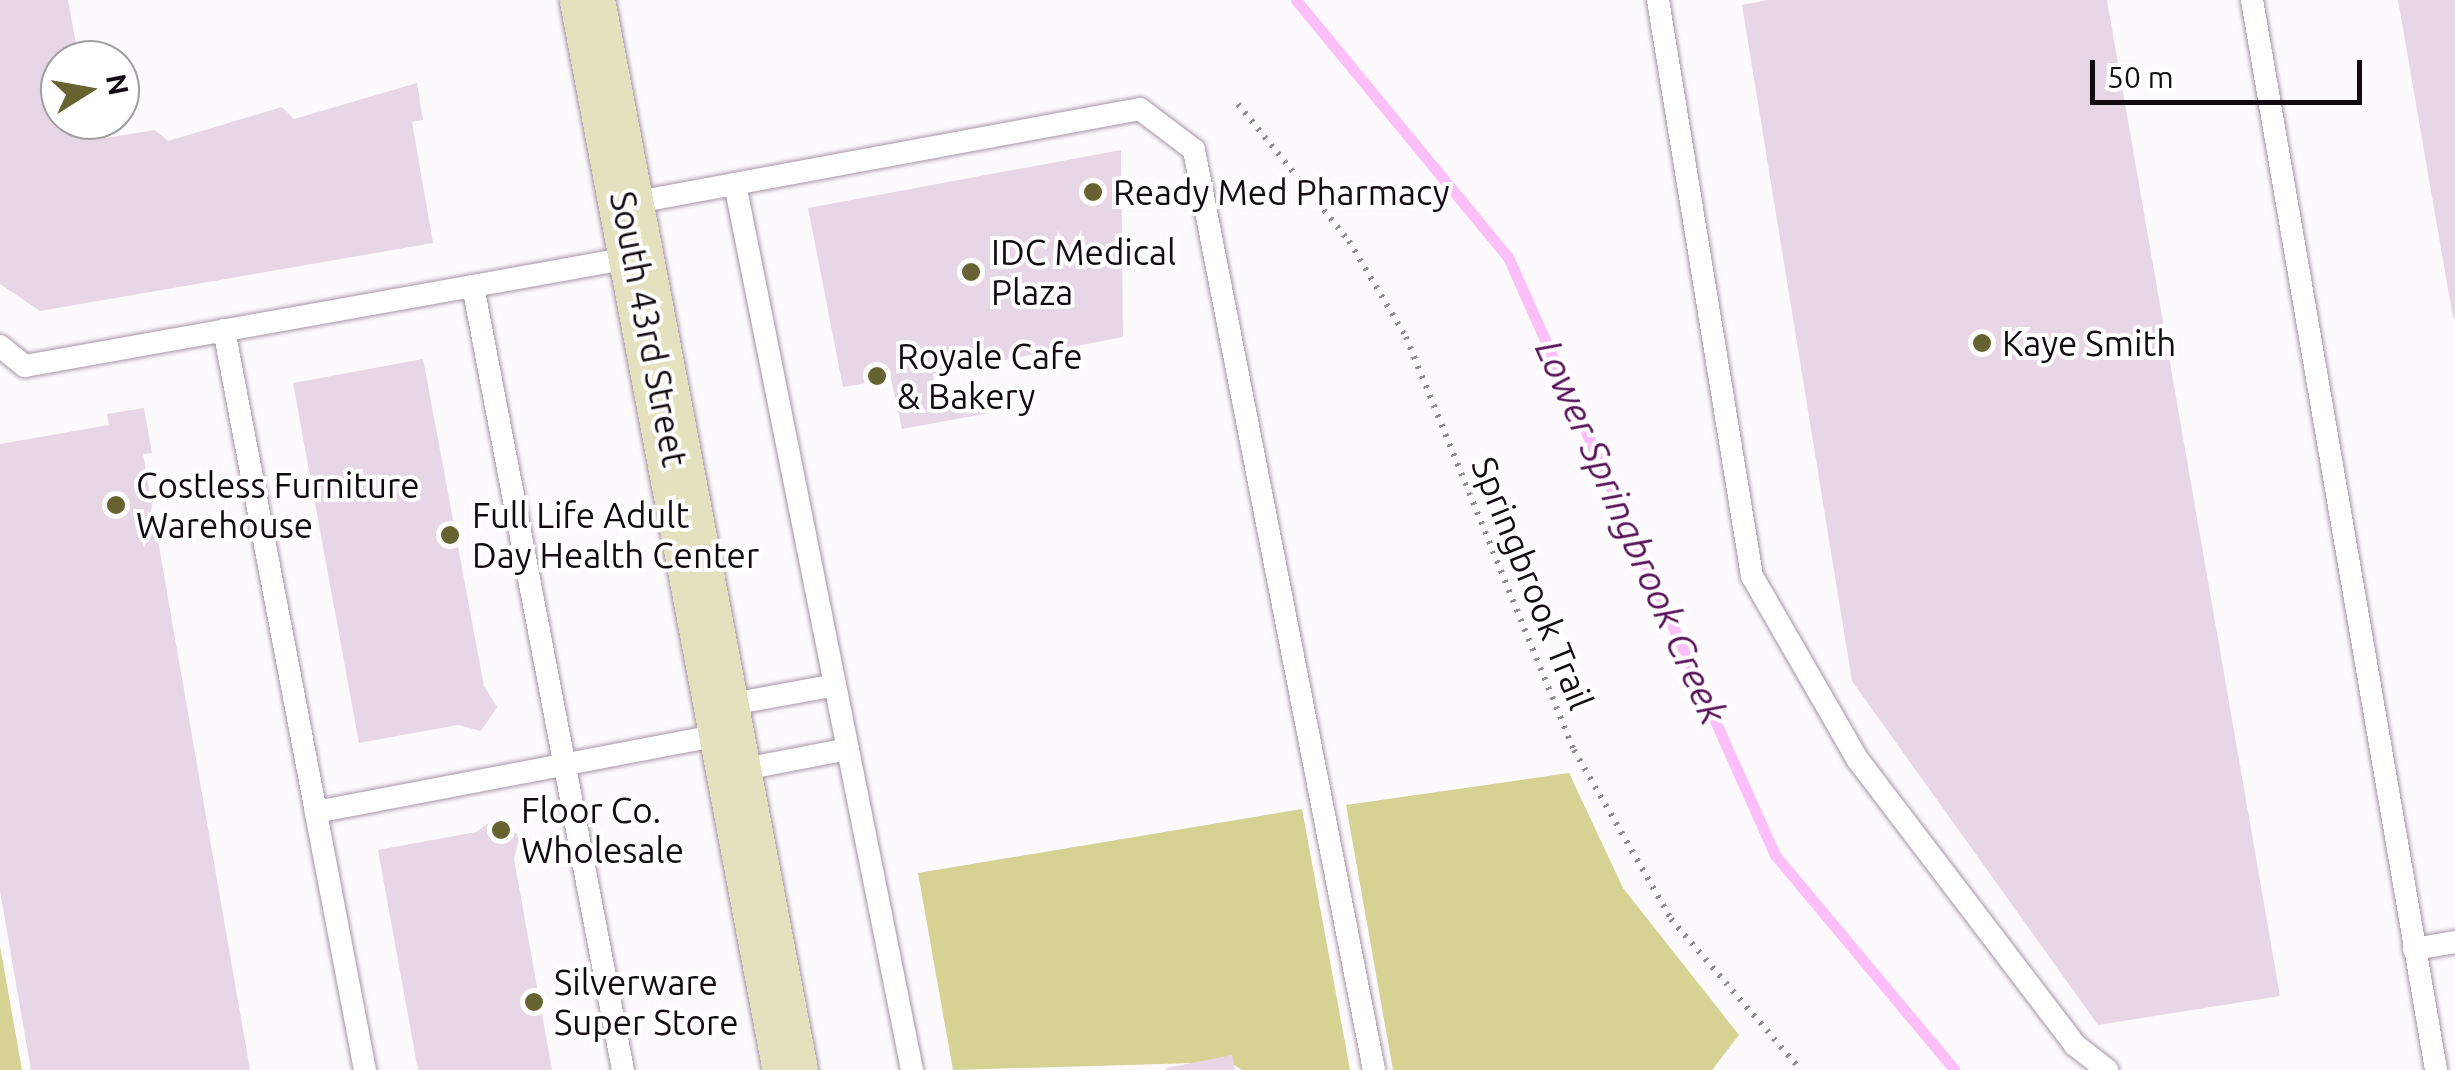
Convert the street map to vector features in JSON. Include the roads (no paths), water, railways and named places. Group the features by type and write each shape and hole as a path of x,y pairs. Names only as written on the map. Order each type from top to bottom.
{"main road":[{"name":"South 43rd Street","path":"587,0 790,1070"}],"lane":[{"path":"1658,0 1752,576 1858,760 2075,1045 2107,1070"},
{"path":"2252,0 2436,1070"},
{"path":"626,204 1140,109 1194,150 1374,1070"},
{"path":"735,184 912,1070"},
{"path":"0,346 25,366 636,257"},
{"path":"474,286 623,1070"},
{"path":"224,330 366,1070"},
{"path":"727,737 835,685"},
{"path":"316,812 727,737 848,749"},
{"path":"2414,950 2455,942"}],"waterway":[{"name":"Lower Springbrook Creek","path":"1296,0 1508,257 1775,855 1955,1070"}],"place":[{"name":"Ready Med Pharmacy","path":"1093,192"},
{"name":"IDC Medical Plaza","path":"971,272"},
{"name":"Kaye Smith","path":"1982,343"},
{"name":"Royale Cafe & Bakery","path":"877,376"},
{"name":"Costless Furniture Warehouse","path":"116,505"},
{"name":"Full Life Adult Day Health Center","path":"450,535"},
{"name":"Floor Co. Wholesale","path":"501,830"},
{"name":"Silverware Super Store","path":"534,1002"}]}
